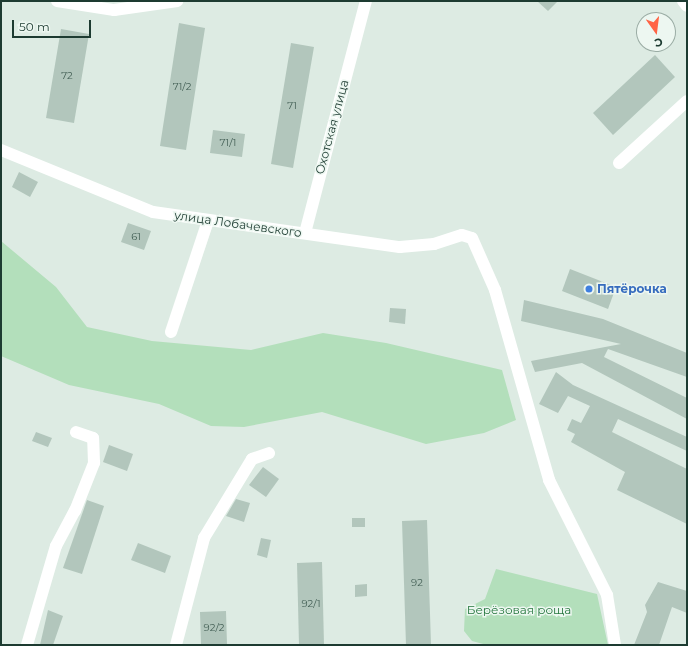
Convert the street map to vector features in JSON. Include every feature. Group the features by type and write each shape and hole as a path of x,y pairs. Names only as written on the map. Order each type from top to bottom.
{"street":[{"path":"57,1 114,10 177,1"},
{"name":"Охотская улица","path":"305,233 366,1"},
{"path":"682,1 687,6"},
{"path":"619,163 687,101"},
{"name":"улица Лобачевского","path":"1,150 153,212 400,247 434,244 462,235 472,238 480,248 495,290 549,480 607,595 615,645"},
{"path":"171,332 208,221"},
{"path":"27,645 56,546 75,512 94,463 93,438 76,432"},
{"path":"176,645 204,538 252,459 269,452"}],"green space":[{"path":"1,241 56,287 87,327 152,341 251,350 323,333 386,343 502,370 516,420 484,433 426,444 322,412 244,427 211,426 159,404 69,385 1,356"},
{"name":"Берёзовая роща","path":"496,569 597,594 608,645 487,645 472,641 464,631 465,609 485,599"}],"building":[{"path":"537,1 558,1 548,11"},
{"path":"179,23 205,28 186,150 160,146"},
{"path":"61,29 89,34 74,123 46,118"},
{"path":"291,43 314,47 293,168 271,164"},
{"path":"655,55 675,77 613,135 593,113"},
{"path":"213,130 245,134 242,157 210,153"},
{"path":"19,172 38,182 30,197 12,187"},
{"path":"128,223 151,231 144,250 121,242"},
{"name":"Пятёрочка","path":"570,269 616,287 608,309 562,291"},
{"path":"524,300 603,319 687,353 687,377 608,349 604,357 687,398 687,419 582,363 535,372 531,361 621,344 521,321"},
{"path":"390,308 406,309 405,324 389,322"},
{"path":"556,372 573,385 687,437 687,451 618,419 612,432 687,469 687,524 617,490 625,472 571,442 575,434 567,430 572,419 581,423 590,406 568,396 558,413 539,404"},
{"path":"36,432 52,438 48,447 32,441"},
{"path":"109,445 133,454 127,471 103,462"},
{"path":"263,467 279,479 266,497 249,485"},
{"path":"236,499 250,503 244,522 226,516"},
{"path":"87,500 104,506 82,574 63,568"},
{"path":"352,518 365,518 365,527 352,527"},
{"path":"427,520 431,645 406,645 402,521"},
{"path":"261,538 271,540 267,558 257,555"},
{"path":"138,543 171,556 165,573 131,560"},
{"path":"322,562 324,645 299,645 297,563"},
{"path":"658,582 687,591 687,613 672,607 659,645 634,645 647,612 645,605"},
{"path":"367,584 367,596 355,597 355,585"},
{"path":"48,610 63,616 53,645 40,645"},
{"path":"226,611 227,645 201,645 200,612"}],"place":[{"name":"Пятёрочка","path":"589,289"}]}
